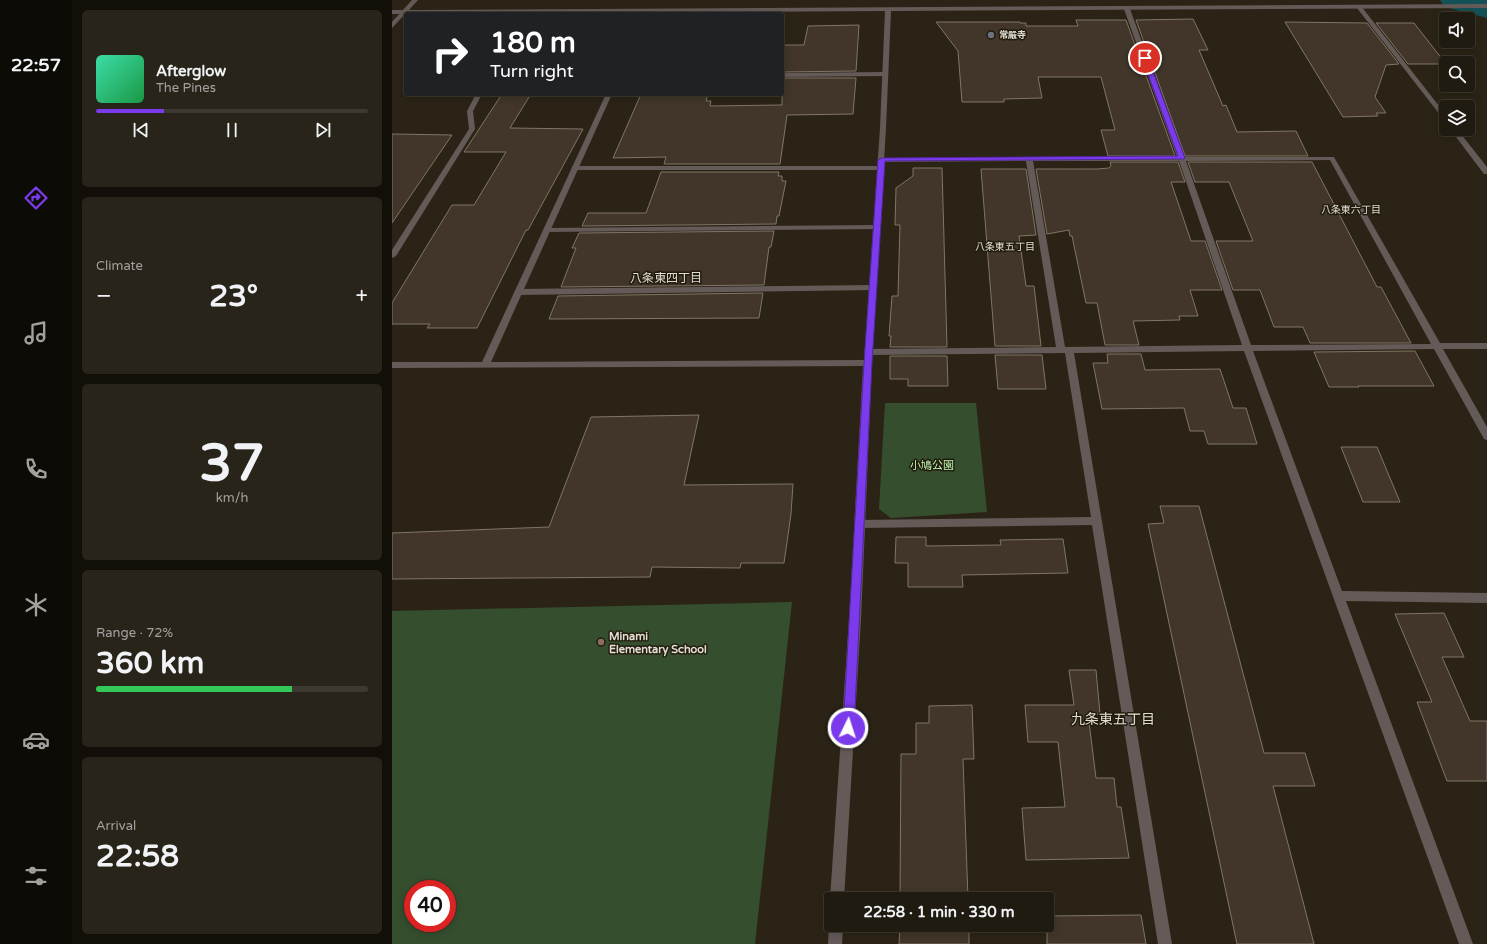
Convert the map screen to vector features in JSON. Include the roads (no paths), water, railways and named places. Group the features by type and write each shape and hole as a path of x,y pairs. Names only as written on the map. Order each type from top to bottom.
{"street":[{"path":"392,26 414,0"},
{"path":"575,12 648,10 1127,9 1487,6"},
{"path":"1359,7 1439,111"},
{"path":"837,892 856,618 868,363 886,74 888,9"},
{"path":"1127,9 1248,349 1466,944"},
{"path":"392,12 404,12"},
{"path":"784,75 886,74"},
{"path":"392,256 472,130 470,111 478,96"},
{"path":"485,364 608,96"},
{"path":"1459,136 1487,172"},
{"path":"575,168 881,164 1030,159 1332,158 1436,348 1487,436"},
{"path":"1030,159 1096,521 1165,944"},
{"path":"547,230 877,227"},
{"path":"518,292 873,288"},
{"path":"869,352 1436,348 1487,346"},
{"path":"392,365 868,363"},
{"path":"860,524 1096,521"},
{"path":"1338,596 1487,598"},
{"path":"834,944 835,932"}],"waterway":[{"path":"1456,0 1487,9"}],"place":[{"name":"常嚴寺","path":"991,35"},
{"name":"Minami Elementary School","path":"601,642"}],"district":[{"name":"八条東六丁目","path":"1351,210"},
{"name":"八条東五丁目","path":"1005,247"},
{"name":"八条東四丁目","path":"666,278"},
{"name":"九条東五丁目","path":"1113,719"}],"park label":[{"name":"小鳩公園","path":"932,465"}]}
